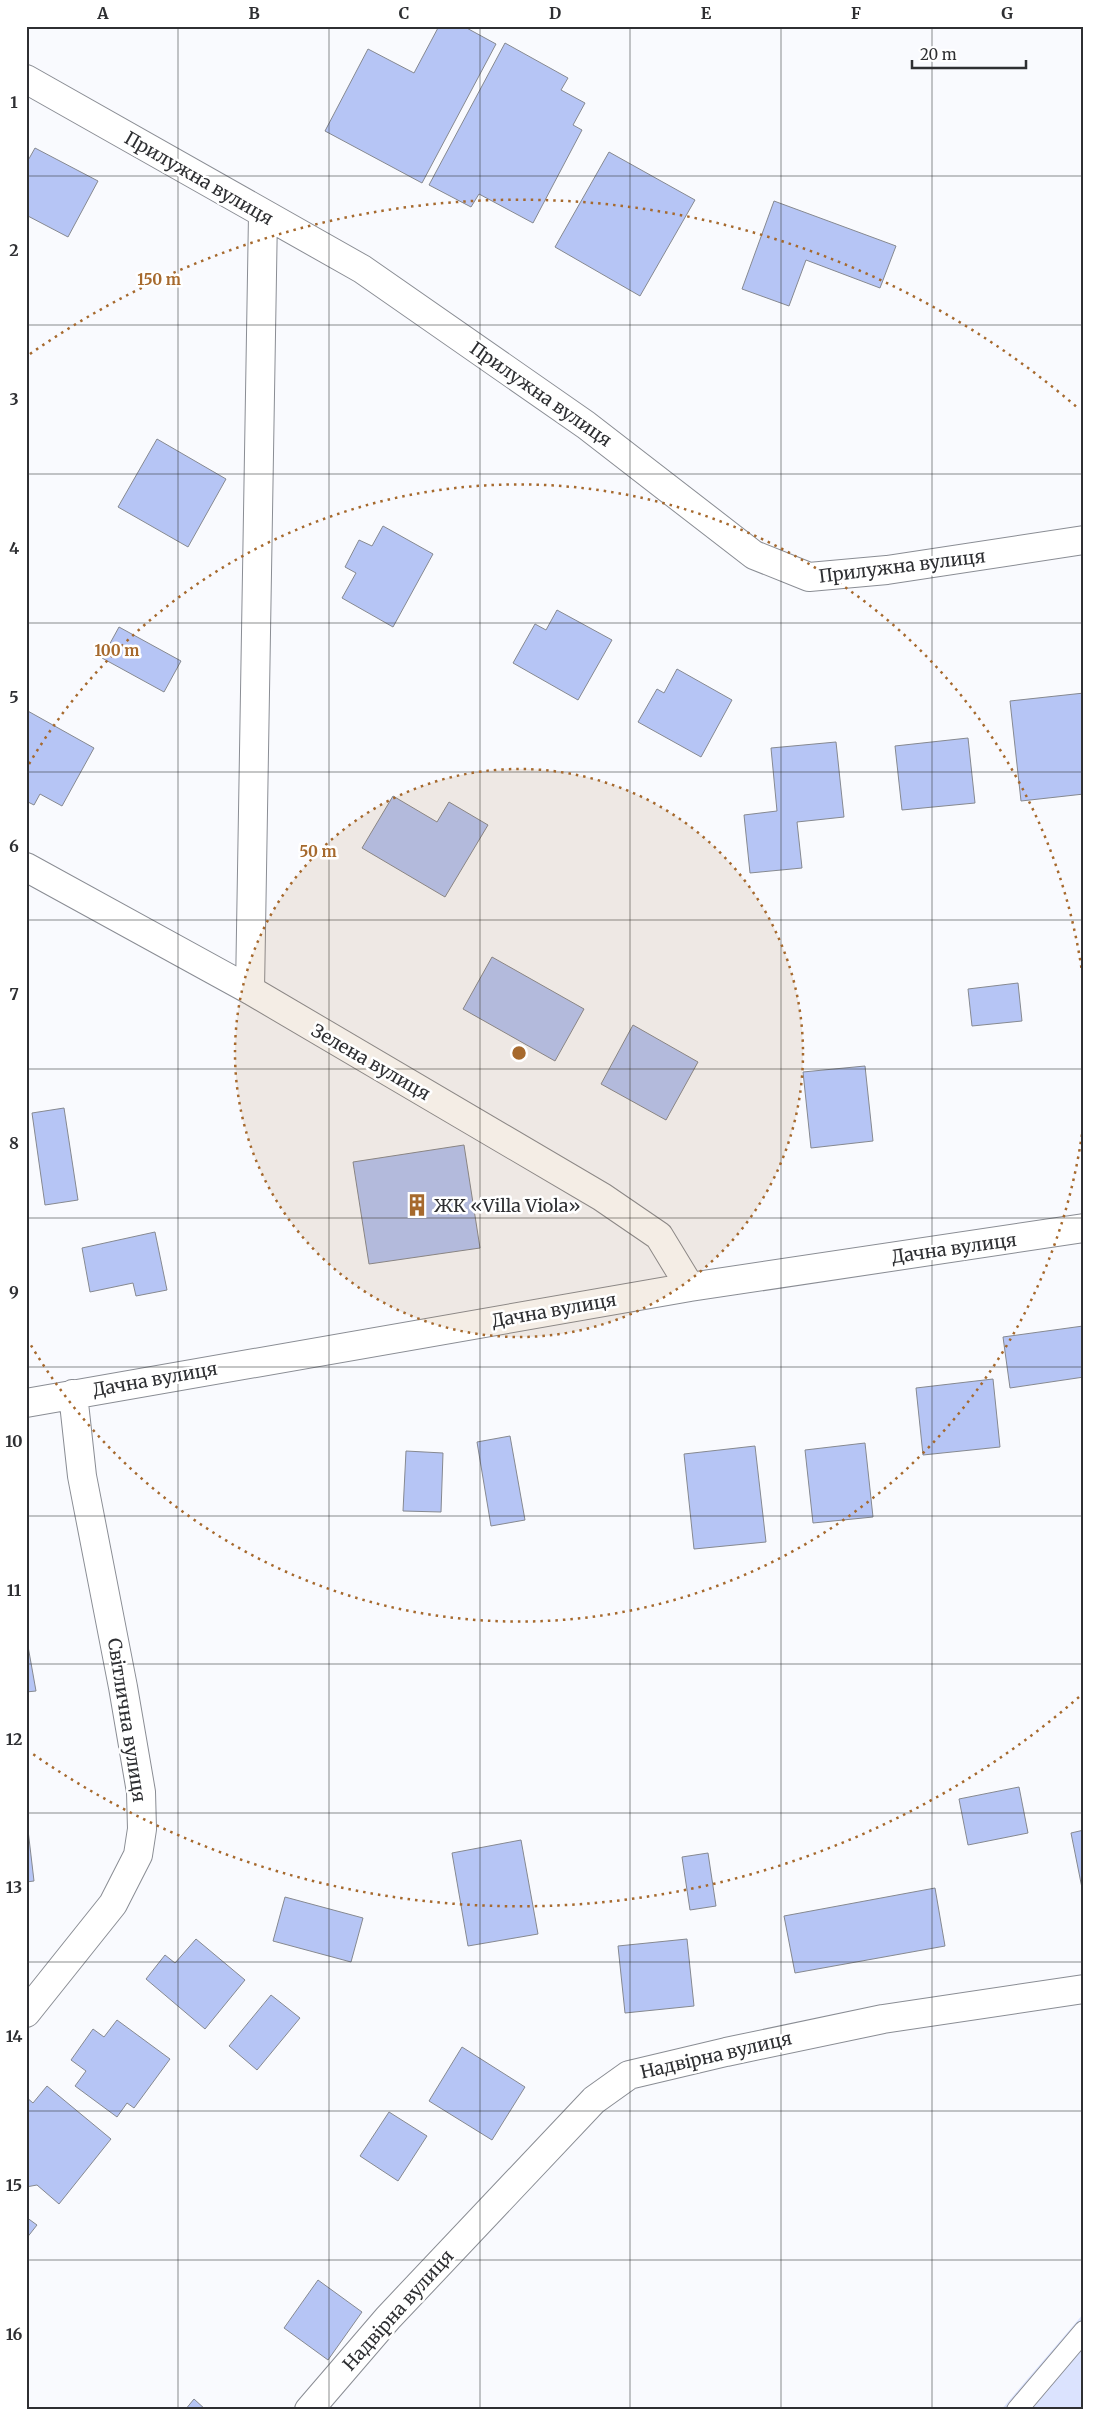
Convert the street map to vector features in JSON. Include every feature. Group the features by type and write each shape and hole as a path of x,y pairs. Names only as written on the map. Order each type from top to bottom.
{"street":[{"name":"Прилужна вулиця","path":"26,79 263,215 362,269 586,425 754,556 810,577 887,570 1084,540"},
{"path":"250,990 263,215"},
{"name":"Зелена вулиця","path":"26,867 250,990 610,1202 660,1236 690,1287"},
{"name":"Дачна вулиця","path":"26,1403 690,1287 1084,1228"},
{"name":"Світлична вулиця","path":"26,2012 113,1904 138,1855 142,1829 141,1792 123,1687 82,1476 73,1394"},
{"name":"Надвірна вулиця","path":"308,2410 388,2318 594,2100 629,2075 883,2019 1084,1989"}],"lane":[{"path":"1017,2410 1084,2331"}],"shaded area":[{"path":"1084,2313 1084,2410 1001,2410"}],"building":[{"path":"439,26 463,26 496,44 422,183 325,131 368,49 414,73"},
{"path":"505,43 568,78 561,90 585,103 573,125 582,130 533,223 479,194 471,207 429,185"},
{"path":"35,148 98,181 68,237 26,215 26,164"},
{"path":"609,152 695,200 640,296 555,247"},
{"path":"774,201 896,246 880,288 806,260 789,306 742,289"},
{"path":"157,439 226,479 188,547 118,507"},
{"path":"383,526 433,554 393,627 342,598 356,573 345,567 359,540 372,546"},
{"path":"557,610 612,640 578,700 513,663 535,624 546,630"},
{"path":"119,627 181,661 164,692 102,658"},
{"path":"677,669 732,700 701,757 638,722 657,689 664,693"},
{"path":"1084,693 1084,794 1021,801 1010,701"},
{"path":"26,710 94,748 62,806 40,794 34,805 26,801"},
{"path":"968,738 975,803 902,810 895,746"},
{"path":"836,742 844,817 797,822 802,868 750,873 744,815 777,811 771,748"},
{"path":"393,796 437,822 449,802 488,825 445,897 362,848"},
{"path":"492,957 584,1009 555,1061 463,1009"},
{"path":"1018,983 1022,1021 972,1026 968,989"},
{"path":"633,1025 698,1062 666,1120 601,1084"},
{"path":"865,1066 873,1141 811,1148 803,1072"},
{"path":"64,1108 78,1200 45,1205 32,1113"},
{"name":"ЖК «Villa Viola»","path":"464,1145 480,1248 369,1264 353,1162"},
{"path":"155,1232 167,1290 136,1296 133,1283 90,1292 82,1248"},
{"path":"1083,1326 1084,1377 1010,1388 1003,1337"},
{"path":"993,1379 1000,1447 923,1455 916,1388"},
{"path":"510,1436 525,1520 491,1526 477,1442"},
{"path":"865,1443 873,1517 813,1523 805,1450"},
{"path":"755,1446 766,1542 694,1549 684,1454"},
{"path":"406,1451 443,1453 441,1512 403,1511"},
{"path":"26,1635 36,1691 26,1692"},
{"path":"1019,1787 1028,1833 968,1845 959,1799"},
{"path":"26,1813 34,1881 26,1882"},
{"path":"1084,1830 1084,1898 1071,1833"},
{"path":"521,1840 538,1934 468,1946 452,1853"},
{"path":"708,1853 716,1906 690,1910 682,1857"},
{"path":"935,1888 945,1946 795,1973 784,1916"},
{"path":"285,1897 363,1918 351,1962 273,1941"},
{"path":"196,1939 245,1980 205,2029 146,1979 165,1955 175,1963"},
{"path":"687,1939 694,2006 625,2013 618,1946"},
{"path":"271,1995 300,2018 257,2070 229,2046"},
{"path":"117,2020 170,2059 134,2108 127,2103 117,2117 75,2086 86,2071 71,2060 93,2029 104,2037"},
{"path":"462,2047 525,2087 492,2140 429,2101"},
{"path":"47,2086 111,2139 59,2204 37,2185 26,2187 26,2097 33,2103"},
{"path":"389,2112 427,2136 398,2181 360,2156"},
{"path":"26,2217 37,2225 26,2239"},
{"path":"318,2280 362,2312 328,2360 284,2328"},
{"path":"194,2399 206,2410 185,2410"}],"place":[{"name":"ЖК «Villa Viola»","path":"417,1205"}]}
